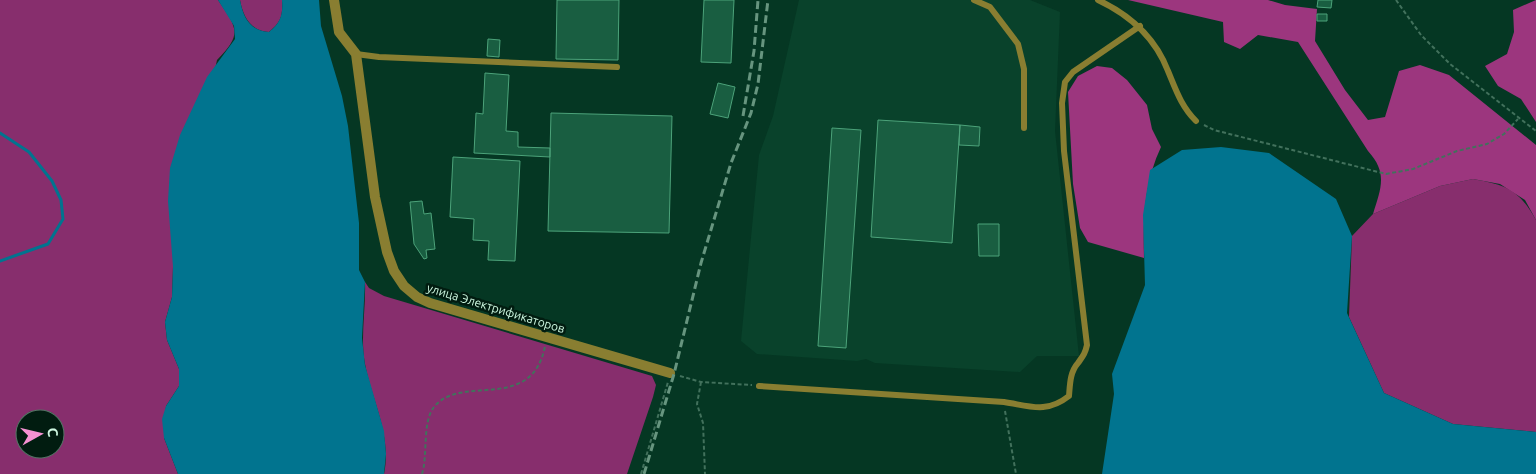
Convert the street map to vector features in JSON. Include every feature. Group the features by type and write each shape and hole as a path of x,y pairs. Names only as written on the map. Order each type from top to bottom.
{"street":[{"name":"улица Электрификаторов","path":"334,0 340,32 356,54 375,197 387,252 394,271 404,286 417,297 430,303 670,373"}],"lane":[{"path":"974,0 990,7 1018,44 1024,69 1024,128"},
{"path":"1098,0 1119,10 1140,26 1154,45 1167,68 1184,110 1196,121"},
{"path":"759,386 1004,402 1043,408 1057,405 1069,396 1070,379 1077,364 1084,357 1088,345 1064,152 1062,103 1065,82 1073,72 1140,26"},
{"path":"356,54 379,57 616,67"}],"path":[{"path":"1396,0 1421,34 1450,64 1518,119 1536,131"},
{"path":"1196,121 1214,130 1386,174 1413,169 1458,151 1487,144 1504,134 1518,119"},
{"path":"422,474 426,461 428,424 433,409 443,398 455,394 497,391 533,374 543,359 547,336"},
{"path":"641,474 670,373"},
{"path":"683,377 701,382 759,386"},
{"path":"701,382 696,404 703,423 705,474"},
{"path":"1004,402 1016,474"}],"shaded area":[{"path":"0,0 218,0 233,24 234,37 231,44 217,60 173,267 172,297 165,322 167,340 179,369 179,386 166,406 164,438 178,474 0,474"},
{"path":"240,0 282,0 279,22 269,32 257,29 249,22 243,12"},
{"path":"799,0 1030,0 1060,12 1055,131 1079,356 1037,356 1020,372 875,363 866,359 857,361 757,354 741,341 759,155 773,116"},
{"path":"1128,0 1268,0 1285,5 1317,9 1315,41 1345,90 1368,120 1385,117 1399,71 1420,65 1449,75 1536,145 1536,220 1525,200 1500,184 1473,179 1440,186 1373,214 1381,181 1378,166 1298,42 1258,35 1240,49 1224,42 1223,22"},
{"path":"1536,0 1536,122 1521,99 1498,86 1485,66 1507,54 1514,32 1513,10"},
{"path":"1097,66 1112,68 1127,80 1147,105 1152,129 1161,147 1151,174 1146,201 1144,258 1088,242 1080,228 1073,184 1068,92 1078,76"},
{"path":"1473,179 1511,190 1524,202 1536,220 1536,432 1453,424 1384,393 1349,317 1352,236 1373,214 1440,186"},
{"path":"365,282 369,288 384,296 652,376 656,385 653,397 627,474 384,474 386,460 383,432 368,378 364,354"}],"water":[{"path":"218,0 240,0 248,22 257,29 269,32 280,18 282,0 319,0 321,26 342,96 348,126 359,223 359,270 365,282 362,338 365,365 384,431 386,454 384,474 178,474 164,438 162,419 166,406 179,386 179,369 167,340 165,322 172,297 173,267 168,201 170,168 180,135 207,77 235,39 234,26"},
{"path":"1221,147 1269,153 1336,199 1352,236 1347,313 1384,393 1453,424 1536,432 1536,474 1102,474 1114,394 1112,374 1145,285 1143,215 1150,170 1182,150"}],"building":[{"path":"557,0 619,0 618,60 556,59"},
{"path":"704,0 734,0 731,63 701,62"},
{"path":"1318,0 1332,0 1331,8 1317,7"},
{"path":"1317,14 1327,14 1327,21 1317,21"},
{"path":"488,39 500,40 499,57 487,56"},
{"path":"485,73 509,75 506,131 518,132 518,147 550,148 550,157 474,153 476,113 483,114"},
{"path":"718,83 735,87 728,118 710,114"},
{"path":"551,113 672,116 669,233 548,231"},
{"path":"878,120 960,125 952,243 871,237"},
{"path":"960,125 980,127 979,146 959,145"},
{"path":"832,128 861,130 846,348 818,346"},
{"path":"453,157 520,161 515,261 488,260 489,241 473,240 474,219 450,217"},
{"path":"422,201 424,214 431,213 435,249 426,250 427,258 424,259 414,244 410,202"},
{"path":"978,224 999,224 999,256 979,256"}],"waterway":[{"path":"0,133 29,152 52,181 61,200 63,219 48,244 0,261"}],"railway":[{"path":"743,116 754,51 758,0"},
{"path":"644,474 674,374 701,263 731,163 751,113 758,84 768,0"}]}
